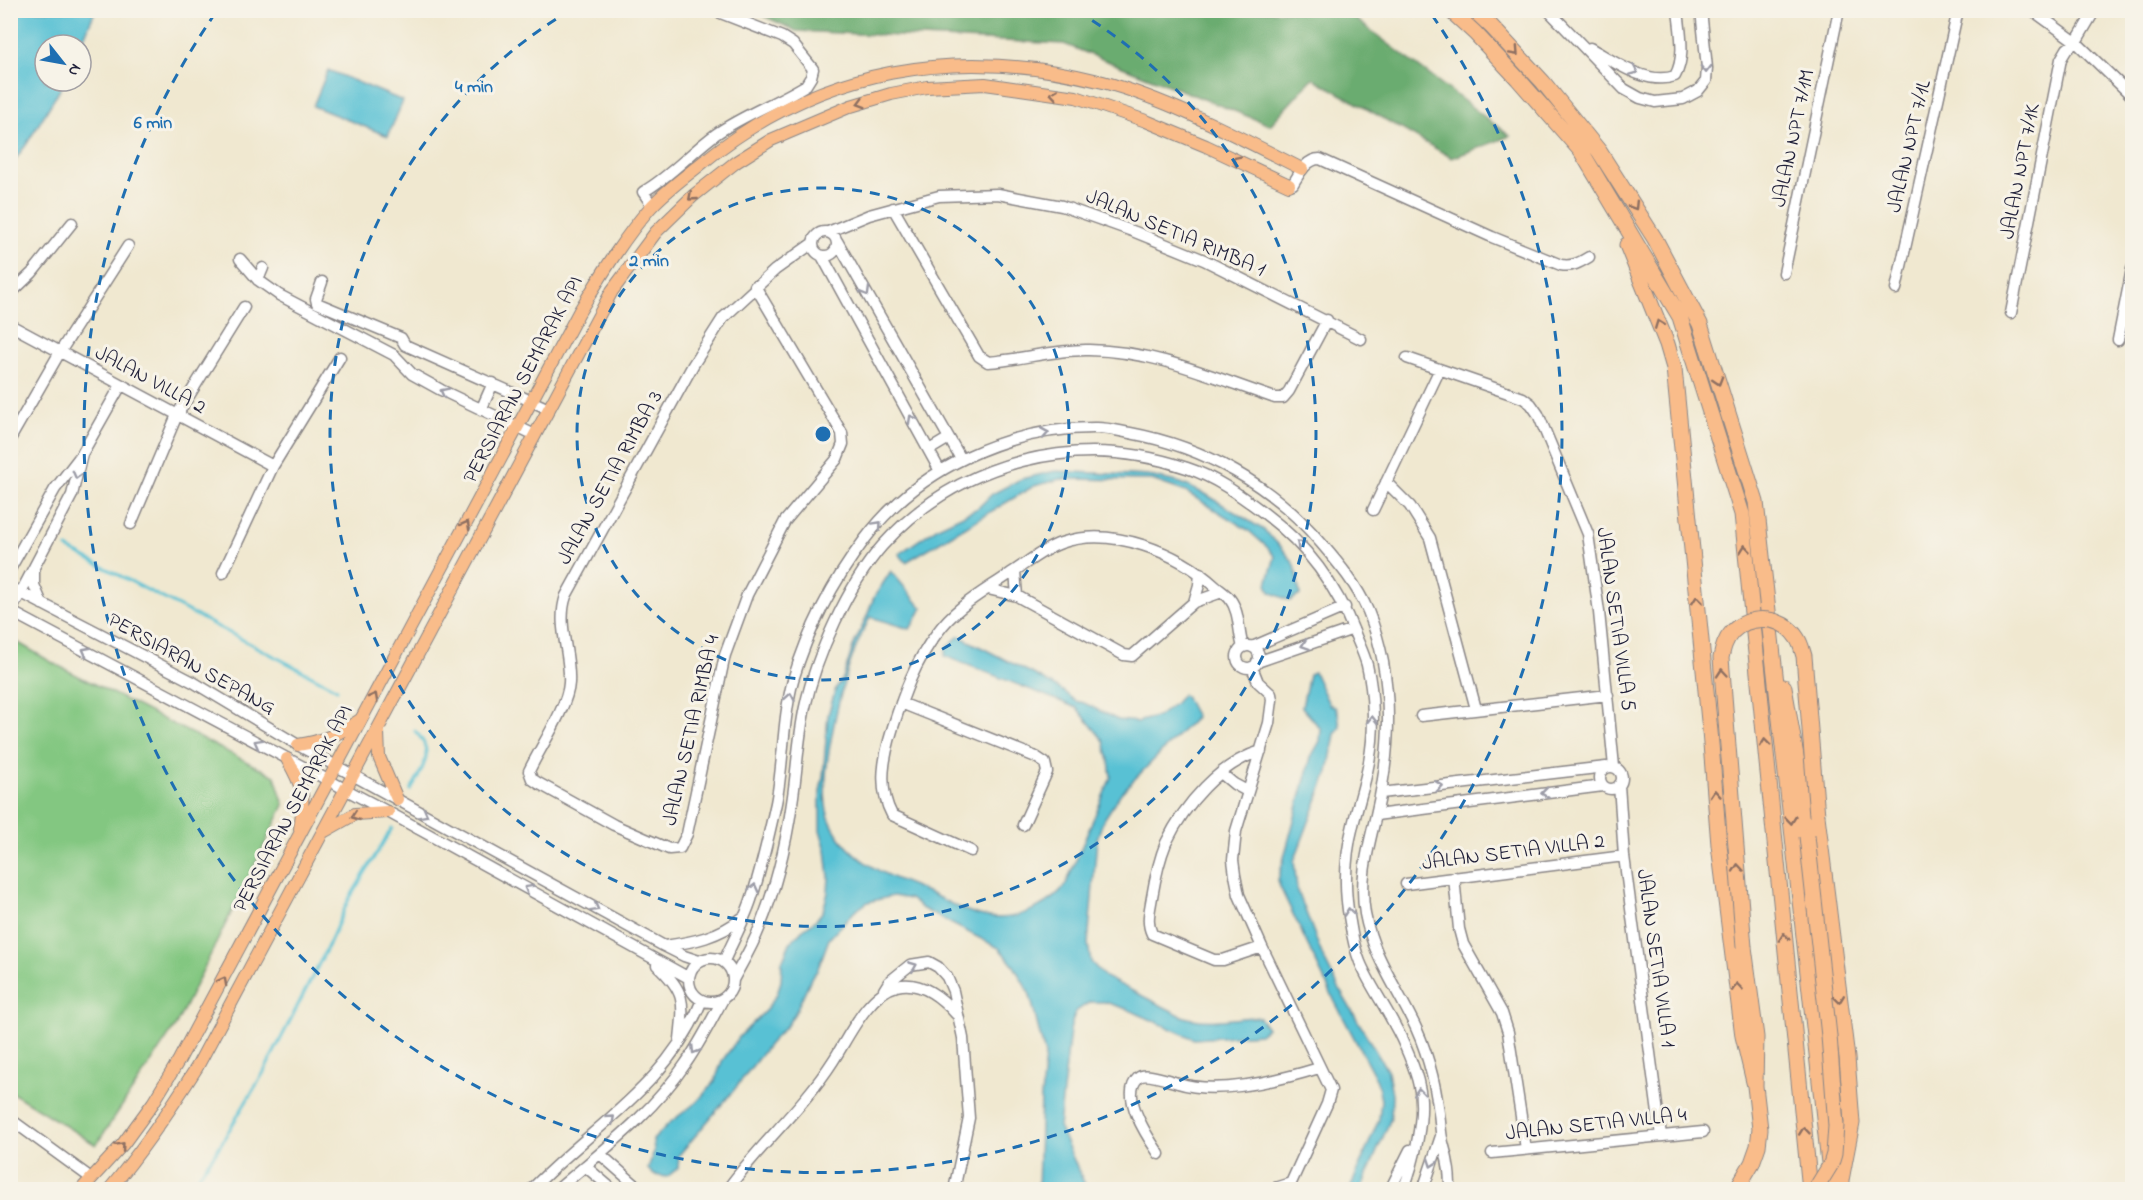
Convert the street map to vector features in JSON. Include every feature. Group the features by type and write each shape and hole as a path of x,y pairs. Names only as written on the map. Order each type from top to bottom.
{"highway":[{"path":"1450,10 1476,33 1581,151 1680,317 1742,514 1810,1190"},
{"path":"1474,10 1543,82 1599,151 1654,239 1700,324 1756,502 1832,1190"},
{"path":"1581,151 1636,263 1674,368 1719,845 1743,1036 1755,1086 1760,1129 1758,1146 1752,1163 1737,1190"},
{"path":"1755,1086 1756,1037 1744,947 1721,658 1724,644 1740,625 1763,619 1775,621 1792,631 1799,640 1804,656 1817,816 1847,1058 1852,1123 1840,1180 1841,1190"},
{"path":"1773,662 1787,692 1802,790 1829,1036 1836,1126 1834,1154 1831,1164 1815,1190"}],"main road":[{"name":"PERSIARAN SEMARAK API","path":"81,1190 123,1144 153,1103 179,1060 579,312 625,238 652,205 724,145 788,106 865,78 930,66 982,64 1047,71 1104,82 1155,100 1217,127 1302,169"},
{"name":"PERSIARAN SEMARAK API","path":"109,1190 166,1116 197,1067 612,291 656,232 693,196 736,162 771,140 850,106 891,94 927,87 985,84 1076,97 1098,103 1176,133 1289,185"},
{"path":"298,745 321,741 362,720"},
{"path":"377,731 379,757 397,799"},
{"path":"287,759 303,793 304,801 298,839"},
{"path":"324,831 355,814 388,812"}],"street":[{"path":"652,205 643,192 654,186 697,148 735,122 806,85 811,77 813,69 793,44 758,27 713,10"},
{"path":"1548,10 1624,89 1640,98 1655,102 1683,99 1698,91 1706,81 1707,68 1701,10"},
{"path":"1582,44 1634,72 1664,80 1675,76 1680,67 1681,40 1678,10"},
{"name":"JALAN NPT 7/1M","path":"1784,273 1839,10"},
{"name":"JALAN NPT 7/1L","path":"1896,289 1958,10"},
{"path":"2032,10 2076,42 2133,96"},
{"name":"JALAN NPT 7/1K","path":"2011,313 2061,59 2076,42 2095,10"},
{"path":"1289,185 1293,184 1302,169 1315,159 1331,163 1492,237 1561,265 1576,264 1589,257"},
{"name":"JALAN SETIA RIMBA 1","path":"828,232 869,214 939,196 998,194 1062,206 1204,260 1361,339"},
{"path":"893,208 979,356 988,362 1086,350 1128,352 1182,365 1275,398 1284,398 1327,320"},
{"path":"10,294 32,273 72,223"},
{"path":"940,471 822,256 815,251 813,243 818,234 828,232 834,235 961,459"},
{"path":"822,256 832,254 837,241"},
{"name":"JALAN SETIA RIMBA 3","path":"529,771 567,696 569,681 562,608 566,596 705,346 723,318 755,286 813,243"},
{"path":"10,439 60,352 128,246"},
{"path":"240,259 258,280 279,295 394,355 412,374 535,435"},
{"path":"258,280 263,268"},
{"path":"2118,340 2133,269"},
{"path":"322,282 316,299 317,303 401,338 405,345 549,409"},
{"name":"JALAN SETIA RIMBA 4","path":"529,771 532,779 614,825 669,849 680,848 687,834 725,655 747,595 785,521 837,459 843,444 842,433 755,286"},
{"path":"131,524 177,415 244,307"},
{"name":"JALAN VILLA 2","path":"10,325 273,466"},
{"path":"394,355 405,345"},
{"path":"223,573 273,466 340,357"},
{"name":"JALAN SETIA VILLA 5","path":"1407,358 1522,398 1531,404 1538,414 1586,526 1608,695 1610,767"},
{"path":"1373,510 1439,371"},
{"path":"481,410 493,383"},
{"path":"10,569 55,489 82,454 121,385"},
{"path":"724,961 752,899 776,801 784,730 793,681 811,632 836,582 866,537 897,504 940,471 961,459 1006,441 1049,432 1100,428 1158,438 1219,461 1253,481 1286,506 1312,532 1356,586 1370,615 1382,658 1389,703 1389,747 1363,871 1365,912 1375,950 1415,1026 1430,1064 1439,1104 1441,1136 1449,1165 1450,1190"},
{"path":"929,450 949,438"},
{"path":"556,1190 639,1119 685,1065 728,994 759,930 771,897 792,804 806,705 828,639 851,591 880,548 911,519 943,494 972,479 1029,458 1080,451 1138,454 1188,468 1212,478 1277,522 1306,550 1329,579 1345,607 1367,664 1372,699 1370,758 1352,829 1346,874 1349,919 1358,958 1397,1028 1420,1087 1419,1131 1403,1190"},
{"path":"11,611 16,590 37,559 72,495 82,454"},
{"path":"1386,482 1410,506 1430,538 1476,709"},
{"path":"971,851 892,815 883,791 888,743 907,684 922,655 938,632 958,610 1061,542 1100,538 1130,542 1165,552 1200,573 1230,599 1247,647 1258,655 1254,665 1258,682 1271,694 1272,700 1269,723 1236,831 1233,860 1239,895 1331,1090 1327,1104 1291,1183 1269,1190"},
{"path":"37,559 34,585 43,605"},
{"path":"1015,571 1017,596"},
{"path":"1194,602 1200,573"},
{"path":"988,589 1017,596 1124,656 1132,656 1139,652 1194,602 1222,592"},
{"name":"PERSIARAN SEPANG","path":"16,590 193,682 298,745 664,946 699,961"},
{"path":"1345,607 1239,650 1237,659 1242,667 1254,665 1353,629"},
{"name":"PERSIARAN SEPANG","path":"11,611 388,812 644,952"},
{"path":"1420,716 1608,695"},
{"path":"901,703 1036,757 1044,764 1047,772 1023,825"},
{"path":"1261,751 1248,755 1222,774 1187,809 1166,845 1155,879 1148,923 1152,934 1214,960 1223,960 1262,947"},
{"path":"1376,815 1603,786 1613,789 1619,785 1622,777 1621,772 1610,767 1381,793"},
{"path":"1603,786 1600,776 1610,767"},
{"path":"1222,774 1247,791"},
{"name":"JALAN SETIA VILLA 1","path":"1619,785 1624,856 1661,1136"},
{"name":"JALAN SETIA VILLA 2","path":"1406,884 1624,856"},
{"path":"1454,877 1459,929 1463,944 1502,1013 1508,1032 1526,1149"},
{"path":"664,946 693,942 716,934 731,927 746,915"},
{"path":"644,952 688,978"},
{"path":"644,952 672,979 680,991 683,1002 680,1043"},
{"path":"723,999 716,1002 702,1000 692,992 688,978 694,965 712,957 724,961 732,973 733,980"},
{"path":"883,992 889,982 910,965 929,962 938,967 947,977 953,992 963,1038 969,1118 954,1190"},
{"path":"933,992 947,977"},
{"path":"727,1190 827,1070 875,998 883,992 906,985 933,992 956,1014"},
{"path":"531,1190 657,1074 680,1043 702,1000"},
{"path":"1159,1154 1138,1121 1132,1100 1133,1087 1137,1079 1143,1076 1156,1077 1184,1085 1243,1086 1284,1079 1320,1068"},
{"path":"627,1104 639,1119"},
{"path":"10,1119 92,1178"},
{"path":"1390,1190 1419,1131"},
{"name":"JALAN SETIA VILLA 4","path":"1492,1153 1703,1132"},
{"path":"1423,1190 1441,1136"},
{"path":"600,1154 641,1190"},
{"path":"567,1157 613,1190"}],"green space":[{"path":"753,11 1345,11 1510,136 1452,158 1313,78 1270,125 1064,44 796,31"},
{"path":"10,638 53,663 275,776 284,805 176,1025 96,1145 11,1092"}],"water":[{"path":"11,10 95,11 86,33 33,33 33,93 58,93 11,165"},
{"path":"328,70 403,101 388,136 313,106"},
{"path":"1055,471 1150,476 1181,483 1207,495 1264,530 1282,548 1295,565 1300,595 1290,601 1270,592 1267,584 1275,557 1248,530 1186,492 1152,480 1061,479 1034,486 906,562 899,554 938,527 978,508 992,494 1021,479"},
{"path":"891,571 922,608 910,629 870,617 849,665 833,730 825,795 829,817 834,829 845,844 861,859 885,873 967,911 988,917 1008,917 1027,912 1045,903 1066,884 1111,777 1104,741 1077,708 945,656 946,648 959,636 1035,675 1063,691 1075,701 1084,703 1118,720 1137,722 1159,716 1182,695 1185,696 1196,717 1121,793 1103,821 1097,839 1088,944 1091,962 1105,977 1182,1016 1209,1021 1256,1017 1260,1018 1267,1028 1260,1034 1194,1039 1127,1009 1105,1002 1090,1002 1075,1012 1070,1030 1059,1127 1087,1189 1038,1189 1041,1097 1045,1055 1030,995 1014,966 999,948 923,909 910,899 893,896 868,902 854,912 829,939 817,971 812,976 788,1024 769,1044 679,1155 678,1168 667,1177 654,1175 648,1169 654,1151 653,1140 668,1124 697,1102 715,1081 722,1061 740,1036 766,1010 777,994 781,981 782,962 790,943 823,911 829,877 826,850 820,830 820,791 828,715 836,688 843,678 854,644 874,597"},
{"path":"1314,672 1329,704 1335,707 1338,713 1340,727 1335,734 1328,772 1294,861 1297,889 1323,957 1388,1072 1392,1094 1391,1118 1361,1189 1350,1189 1379,1119 1381,1100 1377,1081 1335,1002 1278,880 1311,757 1320,741 1321,729 1302,707 1309,674"}],"waterway":[{"path":"67,548 337,689"},
{"path":"411,790 423,767 426,753 425,746 415,731"},
{"path":"188,1190 216,1152 264,1072 329,944 348,901 392,828"}]}
